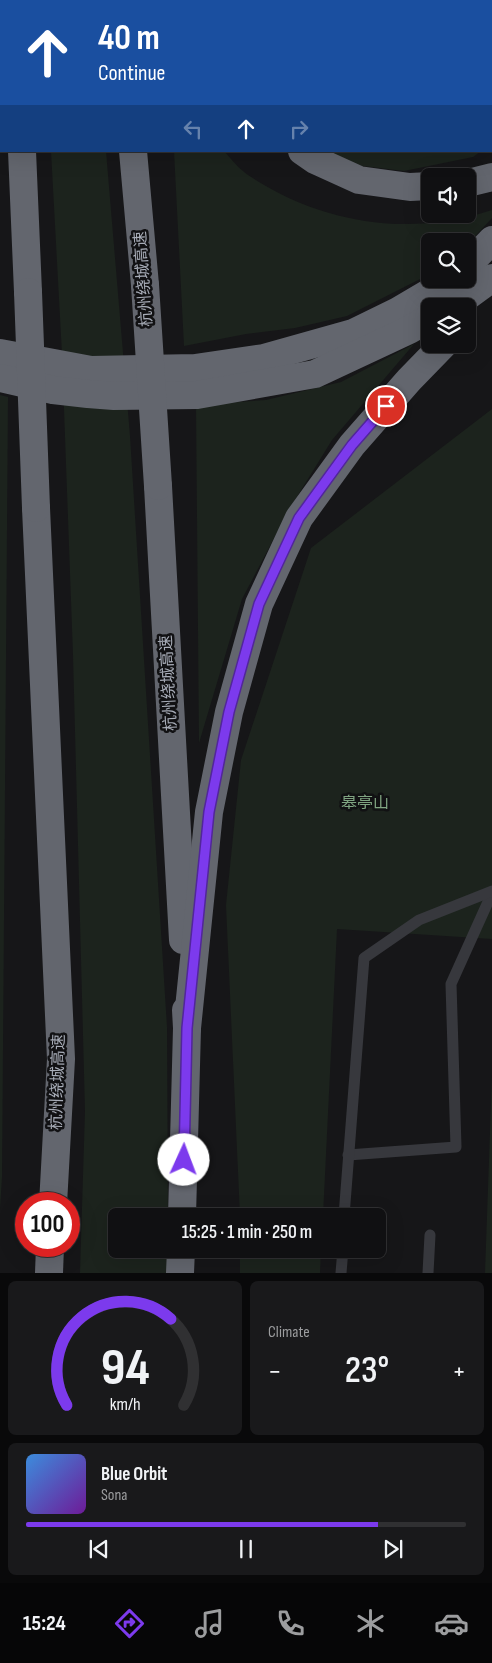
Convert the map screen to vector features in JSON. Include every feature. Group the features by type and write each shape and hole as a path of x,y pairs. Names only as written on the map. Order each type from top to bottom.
{"highway":[{"name":"杭州绕城高速","path":"22,152 61,1059 54,1192"},
{"name":"杭州绕城高速","path":"133,152 145,285 158,486 187,1028 182,1208"},
{"path":"303,152 315,160 358,180 410,187 421,186"},
{"path":"476,181 492,177"},
{"path":"476,257 492,240"},
{"path":"464,298 492,278"},
{"path":"0,353 91,370 195,368 264,358 352,333 398,311 438,288"},
{"path":"476,308 492,289"},
{"path":"0,378 53,390 88,394 114,396 198,395 315,374 421,323"},
{"path":"187,1028 209,812 229,712 259,604 299,518 352,445 435,353"},
{"path":"48,1273 49,1257"},
{"path":"180,1273 181,1258"}],"lane":[{"path":"348,1155 456,1147 452,984 492,892"},
{"path":"345,1208 364,958 419,920 492,892"},
{"path":"428,1273 430,1235"},
{"path":"341,1273 342,1258"}],"green space":[{"path":"51,152 106,152 130,436 167,1027 168,1208 108,1208 108,1258 168,1258 168,1273 80,1273 85,1111 73,655 62,354"},
{"path":"174,152 225,152 245,173 276,191 305,205 335,215 366,221 397,224 476,223 476,215 492,210 492,218 476,235 476,233 421,233 421,279 347,316 295,328 246,334 184,346"},
{"path":"330,152 480,152 473,157 404,171 347,164"},
{"path":"414,344 332,440 290,508 242,599 199,743 196,405 266,400 341,382"},
{"path":"0,395 8,397 2,1177 0,1209"},
{"name":"皋亭山","path":"492,409 492,939 337,929 323,1208 240,1208 226,905 241,760 311,548"},
{"path":"492,1075 492,1273 485,1273"},
{"path":"240,1258 321,1258 320,1273 240,1273"}],"route":[{"path":"184,1160 187,1028 209,812 229,712 259,604 299,518 352,445 386,406"}]}
